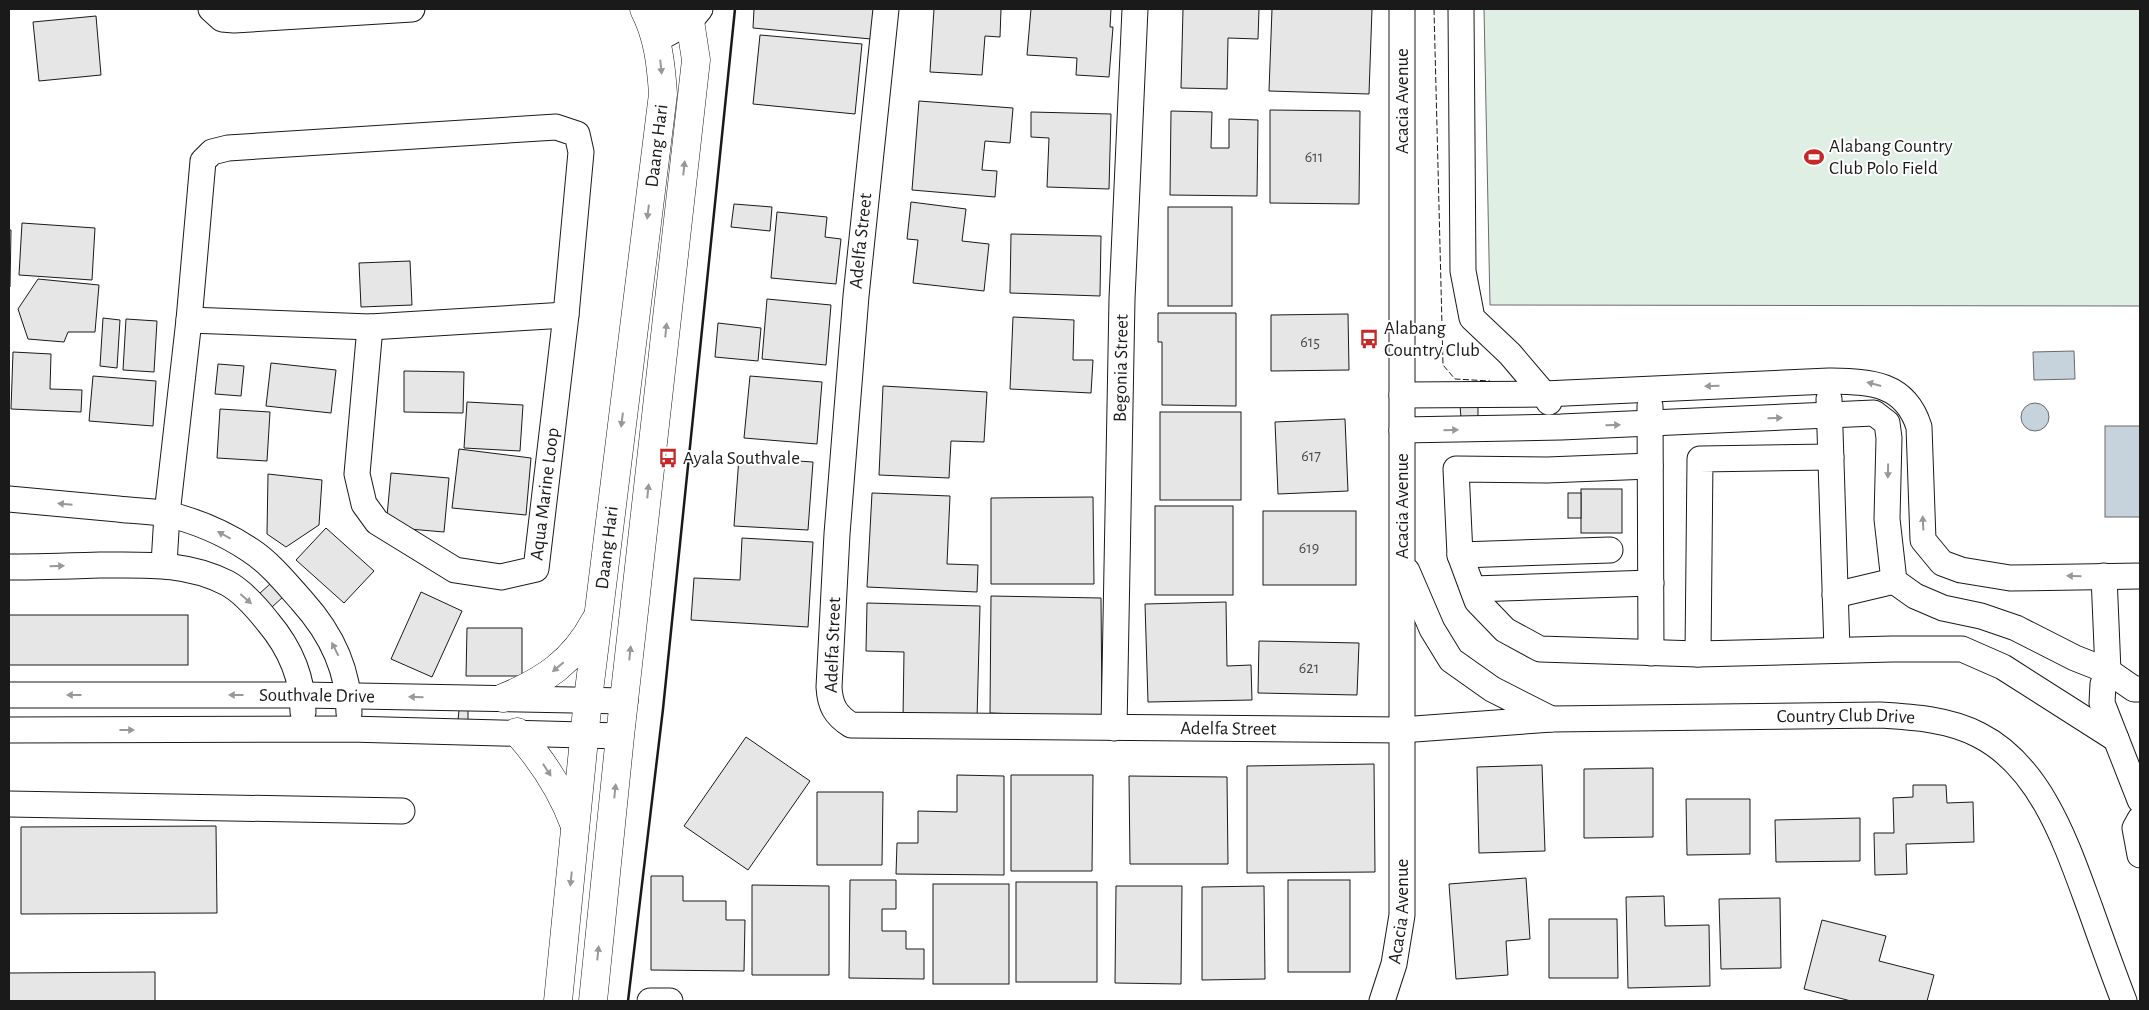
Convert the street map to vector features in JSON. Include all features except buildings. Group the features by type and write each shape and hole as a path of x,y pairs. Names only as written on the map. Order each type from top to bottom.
{"main road":[{"name":"Daang Hari","path":"558,1001 588,699 663,94 661,65 656,40 650,20 644,9"},
{"name":"Daang Hari","path":"593,1001 620,736 696,60 690,11"},
{"path":"503,698 542,679 560,666 575,652 588,635 598,616"},
{"path":"517,732 533,750 550,775 568,808 576,830"}],"street":[{"path":"211,9 222,19 234,20 327,12 412,9"},
{"name":"Adelfa Street","path":"886,9 856,296 837,534 830,700 834,710 842,719 851,724 1401,730"},
{"name":"Begonia Street","path":"1114,728 1122,299 1135,9"},
{"name":"Acacia Avenue","path":"1382,1001 1394,964 1402,915 1402,9"},
{"path":"1461,9 1463,271 1472,318 1510,354 1544,394 1561,427"},
{"path":"656,40 690,11"},
{"path":"164,564 167,514 190,320 203,161 212,152 228,148 556,127 577,134 581,152 566,315 370,327 190,320"},
{"name":"Aqua Marine Loop","path":"370,327 357,474 364,504 377,522 455,570 500,577 536,569 566,315"},
{"path":"1402,396 1544,394 1829,381 1868,382 1887,388 1904,399 1915,414 1919,427 1923,540 1942,563 1961,570 2010,578 2140,576"},
{"path":"1829,381 1836,650"},
{"path":"1649,388 1651,653"},
{"path":"1402,430 1561,427 1874,414 1887,423 1889,438 1887,519 1894,581 1915,596 1943,608 1981,616 2016,628 2075,658 2108,671 2134,689 2140,689"},
{"path":"1698,654 1700,459 1831,458"},
{"path":"1650,466 1547,470 1456,469 1460,555 1477,601 1506,630 1540,649 1698,654 1962,649 2004,667 2116,739"},
{"path":"9,499 167,514 218,531 252,551 284,581 312,612 328,635 338,655 349,696 348,729"},
{"path":"1460,555 1610,550"},
{"path":"1402,557 1424,613 1452,660 1492,689 1552,719"},
{"path":"9,567 164,564 200,571 229,584 257,608 280,636 287,648 298,673 303,695 302,728"},
{"path":"2104,576 2108,671 2103,684 2102,703 2116,739 2134,767 2140,800"},
{"path":"1835,595 1894,581"},
{"path":"1473,589 1651,583"},
{"name":"Southvale Drive","path":"9,695 303,695 625,701"},
{"name":"Country Club Drive","path":"1401,730 1552,719 1879,715 1948,723 1979,735 2007,753 2024,771 2040,794 2063,838 2124,1001"},
{"name":"Southvale Drive","path":"9,730 302,728 620,736"},
{"path":"9,804 402,812"},
{"path":"2140,819 2135,828 2140,855"},
{"path":"650,1001 670,1001"}],"green space":[{"name":"Alabang Country Club Polo Field","path":"1484,9 2140,9 2140,306 1490,305"}],"shaded area":[{"path":"2074,351 2075,379 2034,380 2033,352"},
{"path":"2035,403 2045,407 2049,417 2045,427 2035,431 2025,427 2021,417 2025,407"},
{"path":"2105,426 2140,426 2140,517 2105,517"}],"fence":[{"path":"1434,9 1443,365 1455,379 1490,381"}],"wall":[{"path":"628,1001 663,709 735,9"}],"place":[{"name":"Alabang Country Club Polo Field","path":"1814,157"},
{"name":"Alabang Country Club","path":"1369,339"},
{"name":"Ayala Southvale","path":"668,458"}]}
